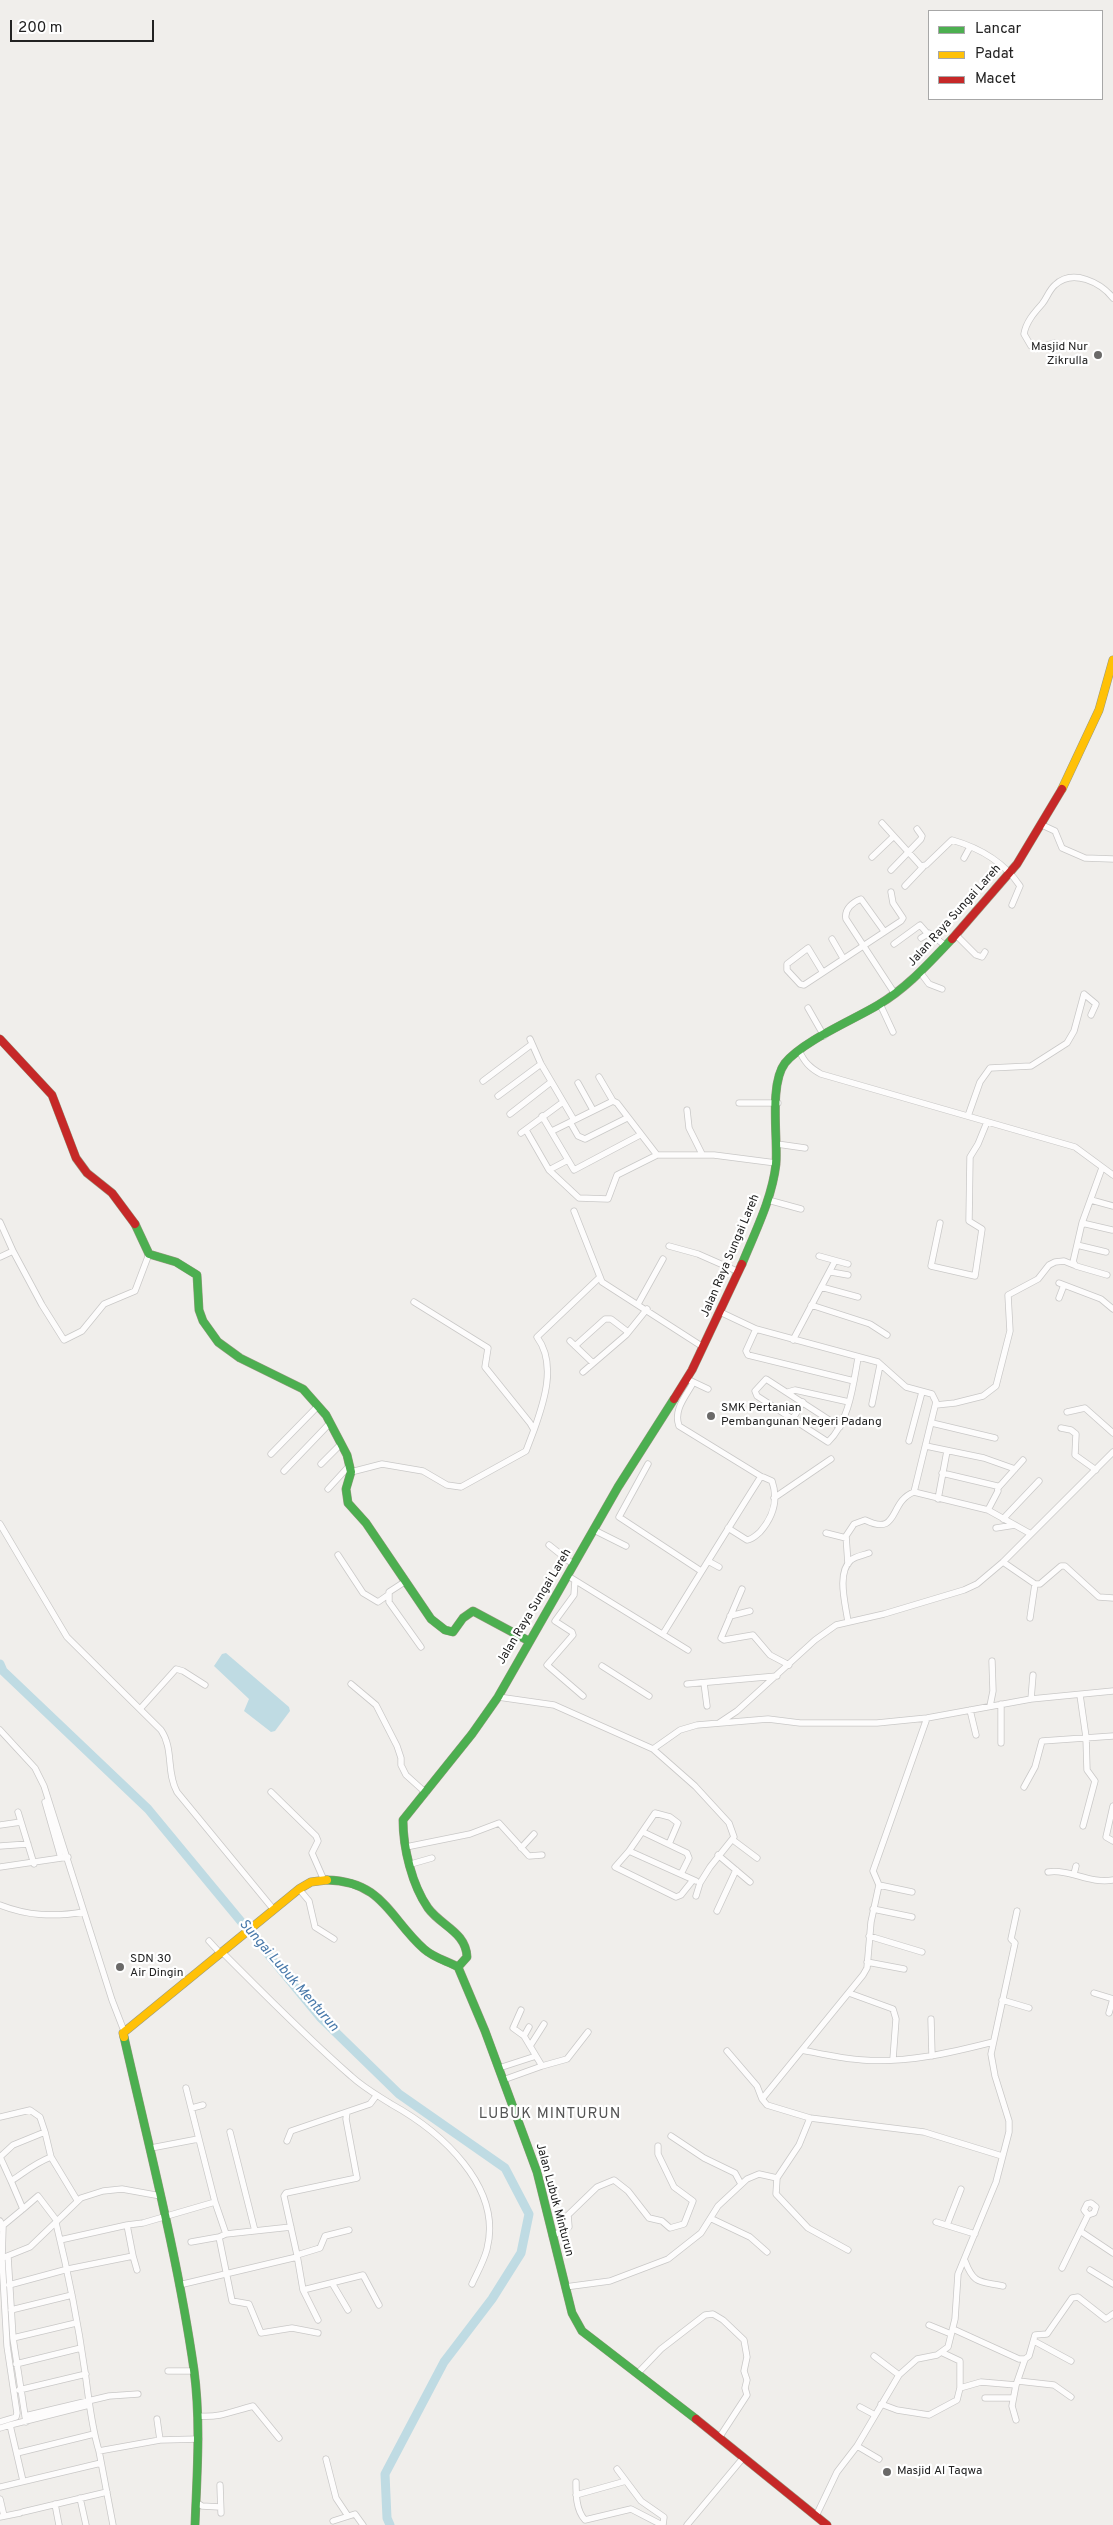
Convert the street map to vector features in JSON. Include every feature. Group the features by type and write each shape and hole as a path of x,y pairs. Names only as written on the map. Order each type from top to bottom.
{"street":[{"path":"1054,343 1037,348 1031,346 1024,334 1035,311 1056,283 1068,279 1091,281 1101,285 1113,298"},
{"name":"Jalan Raya Sungai Lareh","path":"458,1967 467,1957 464,1942 426,1907 406,1847 403,1820 426,1793 498,1697 528,1640 572,1579 574,1565 618,1487 690,1381 703,1347 739,1272 768,1200 776,1163 777,1086 781,1070 788,1059 799,1050 895,994 946,946 1010,872 1030,847 1066,781 1098,710 1113,660"},
{"path":"882,823 923,867"},
{"path":"1042,825 1055,831 1062,848 1085,858 1113,859"},
{"path":"891,870 922,837 917,829"},
{"path":"872,857 893,837"},
{"path":"904,886 949,841 970,847 1002,864 1010,872 1020,887 1012,905"},
{"path":"964,858 970,847"},
{"path":"822,971 808,948 787,964 787,970 801,985 884,931 902,918 893,903 891,892"},
{"path":"884,931 864,900 859,900 852,904 845,916 895,994"},
{"path":"894,944 920,925 927,933 946,946"},
{"path":"921,938 927,933"},
{"path":"956,935 976,955 982,957 985,952"},
{"path":"832,939 843,958"},
{"path":"920,972 929,984 942,989"},
{"path":"968,1116 980,1082 987,1070 994,1067 1031,1066 1067,1043 1074,1031 1084,994 1096,1004 1091,1015"},
{"path":"880,1004 893,1032"},
{"path":"808,1008 824,1036"},
{"path":"0,1039 52,1095 76,1158 87,1173 112,1193 140,1232 149,1254 135,1291 104,1304 82,1331 64,1340 42,1306 0,1222"},
{"path":"483,1081 531,1041 541,1064 563,1102 578,1136 585,1139 627,1118"},
{"path":"799,1050 802,1059 810,1068 821,1074 852,1081 1075,1147 1083,1150 1102,1168 1113,1175"},
{"path":"498,1096 541,1064"},
{"path":"599,1077 613,1101 657,1155"},
{"path":"510,1114 551,1082"},
{"path":"578,1083 593,1110"},
{"path":"552,1131 613,1101"},
{"path":"563,1102 523,1132 549,1170 579,1198 606,1200 610,1198 617,1175 657,1155 702,1154 776,1163"},
{"path":"739,1102 778,1103"},
{"path":"688,1110 687,1120 702,1154"},
{"path":"542,1116 572,1169 577,1170 640,1135"},
{"path":"940,1223 931,1266 976,1276 982,1229 979,1225 970,1222 970,1157 978,1144 987,1122"},
{"path":"777,1144 806,1148"},
{"path":"549,1170 568,1160"},
{"path":"1074,1264 1082,1223 1102,1168"},
{"path":"768,1200 801,1209"},
{"path":"1091,1200 1113,1206"},
{"path":"574,1211 600,1277 607,1287 647,1309 703,1347"},
{"path":"1082,1223 1112,1230"},
{"path":"1077,1245 1106,1252"},
{"path":"669,1246 705,1257 739,1272"},
{"path":"0,1257 13,1251"},
{"path":"149,1254 188,1267 199,1276 199,1310 203,1321 218,1342 240,1358 303,1389 318,1406 341,1444 350,1469 346,1490 348,1503 366,1524 431,1619 449,1633 456,1630 466,1614 473,1611 528,1640"},
{"path":"819,1256 848,1264"},
{"path":"638,1304 663,1259"},
{"path":"793,1340 831,1272 835,1261"},
{"path":"936,1405 966,1401 983,1396 994,1389 998,1383 1009,1343 1008,1295 1038,1279 1049,1265 1055,1262 1064,1261 1107,1275"},
{"path":"831,1272 848,1276"},
{"path":"328,1489 350,1469 382,1464 423,1470 447,1485 461,1487 526,1451 546,1396 546,1353 537,1337 600,1277"},
{"path":"1059,1298 1062,1284 1102,1299 1113,1309"},
{"path":"821,1287 858,1297"},
{"path":"414,1302 486,1346 489,1350 485,1367 534,1430"},
{"path":"811,1305 870,1324 887,1335"},
{"path":"583,1372 628,1332 647,1309"},
{"path":"720,1312 756,1329 878,1362 906,1388 932,1394 936,1405 914,1492 900,1502 891,1520 885,1525 877,1526 865,1520 858,1521 847,1533 848,1564 843,1582 848,1622"},
{"path":"576,1346 605,1319 611,1319 628,1332"},
{"path":"756,1329 746,1351 748,1355 854,1381"},
{"path":"570,1341 593,1363"},
{"path":"840,1427 765,1379 755,1393 825,1442 829,1442 840,1427 849,1402 858,1358"},
{"path":"872,1404 880,1365"},
{"path":"708,1389 690,1381 678,1409 676,1418 679,1426 762,1477 772,1481 774,1498 771,1519 753,1538 747,1540 728,1528"},
{"path":"788,1392 795,1390 849,1402"},
{"path":"909,1441 922,1392"},
{"path":"792,1420 803,1402"},
{"path":"271,1454 318,1406"},
{"path":"1067,1412 1086,1408 1113,1432"},
{"path":"284,1471 330,1423"},
{"path":"932,1423 995,1438"},
{"path":"1060,1428 1071,1430 1076,1434 1075,1455 1096,1470"},
{"path":"321,1464 341,1444"},
{"path":"926,1446 984,1458 1015,1469"},
{"path":"938,1499 947,1451"},
{"path":"719,1723 737,1711 815,1640 836,1625 884,1614 964,1590 977,1584 1003,1562 1113,1452"},
{"path":"774,1498 831,1459"},
{"path":"988,1510 998,1488 1023,1460"},
{"path":"648,1464 619,1517 701,1571"},
{"path":"942,1473 998,1488"},
{"path":"663,1634 728,1528 762,1477"},
{"path":"1003,1519 1039,1481"},
{"path":"914,1492 988,1510 1031,1534"},
{"path":"0,1524 77,1648 161,1730 169,1745 172,1778 177,1792 198,1816 272,1912"},
{"path":"996,1528 1015,1525"},
{"path":"594,1530 626,1546"},
{"path":"826,1533 846,1538"},
{"path":"549,1545 574,1565"},
{"path":"848,1564 851,1560 870,1552"},
{"path":"338,1555 366,1596 378,1602 406,1581"},
{"path":"708,1561 719,1567"},
{"path":"1003,1562 1035,1584 1040,1584 1061,1566 1065,1566 1099,1597 1113,1598"},
{"path":"572,1579 688,1650"},
{"path":"572,1579 574,1595 555,1621 572,1632 573,1635 547,1665 583,1696"},
{"path":"1030,1618 1035,1584"},
{"path":"742,1589 721,1636 722,1639 734,1639 753,1635 770,1655 789,1665"},
{"path":"388,1594 390,1606 421,1647"},
{"path":"730,1616 750,1611"},
{"path":"990,1706 993,1691 992,1661"},
{"path":"602,1666 649,1696"},
{"path":"140,1708 176,1670 183,1671 205,1685"},
{"path":"1031,1699 1032,1675"},
{"path":"688,1684 777,1676"},
{"path":"704,1683 707,1706"},
{"path":"351,1684 376,1705 397,1746 402,1758 401,1765 406,1775 426,1793"},
{"path":"653,1749 688,1727 719,1723 768,1719 837,1724 927,1718 1031,1699 1113,1691"},
{"path":"1080,1695 1086,1737 1087,1770 1095,1781 1083,1826"},
{"path":"498,1697 554,1705 653,1749 695,1786 729,1823 733,1840 757,1858"},
{"path":"1001,1704 1001,1743"},
{"path":"970,1710 976,1735"},
{"path":"762,2099 849,1993 867,1968 869,1936 879,1885 873,1871 927,1718"},
{"path":"0,1730 39,1775 64,1858"},
{"path":"1024,1788 1035,1767 1040,1742 1113,1736"},
{"path":"271,1792 316,1836 318,1841 312,1853 322,1878"},
{"path":"45,1802 124,2031 123,2035 161,2196 194,2371 199,2416 195,2525"},
{"path":"1113,1806 1106,1839 1113,1842"},
{"path":"18,1812 34,1864"},
{"path":"669,1844 678,1826 676,1820 655,1813 629,1851 615,1864 616,1869 672,1896 681,1895 693,1880"},
{"path":"0,1825 21,1822"},
{"path":"406,1847 470,1834 498,1823 520,1848 531,1857 542,1855"},
{"path":"643,1832 688,1854 681,1874"},
{"path":"520,1848 534,1834"},
{"path":"696,1896 700,1882 718,1856 733,1840"},
{"path":"0,1846 28,1844"},
{"path":"629,1851 700,1882"},
{"path":"718,1856 750,1882"},
{"path":"0,1867 34,1864 64,1858"},
{"path":"411,1864 432,1858"},
{"path":"1074,1874 1076,1866"},
{"path":"716,1911 736,1870"},
{"path":"1048,1872 1061,1870 1091,1880 1113,1880"},
{"path":"124,2031 298,1889 311,1881 322,1878 338,1880 378,1898 394,1913 426,1951 458,1967"},
{"path":"879,1885 912,1892"},
{"path":"298,1889 310,1901 315,1927 334,1939"},
{"path":"0,1905 16,1911 45,1916 84,1912"},
{"path":"873,1909 912,1917"},
{"path":"816,2516 837,2472 857,2446 899,2375 917,2359 943,2352 948,2347 957,2302 956,2284 996,2182 1007,2144 1009,2121 991,2060 993,2042 1015,1943 1011,1939 1017,1911"},
{"path":"869,1936 922,1952"},
{"path":"209,1941 322,2050 376,2096 392,2104 444,2141 460,2160 482,2190 489,2226 487,2249 472,2284"},
{"path":"866,1962 904,1968"},
{"name":"Jalan Lubuk Minturun","path":"458,1967 499,2068 537,2172 572,2314 582,2331 828,2525"},
{"path":"849,1993 893,2009 896,2015 893,2059"},
{"path":"1094,1993 1113,1999 1109,2013"},
{"path":"1002,2000 1029,2008"},
{"path":"521,2010 513,2026 524,2036 542,2066"},
{"path":"931,2019 932,2056"},
{"path":"530,2046 544,2024"},
{"path":"524,2036 529,2027"},
{"path":"503,2080 567,2059 588,2032"},
{"path":"802,2050 863,2060 893,2059 932,2056 993,2042"},
{"path":"727,2051 757,2086 762,2099 768,2105 810,2118 924,2132 1002,2156"},
{"path":"499,2068 536,2056"},
{"path":"186,2088 215,2202 226,2234"},
{"path":"287,2140 291,2131 370,2104 376,2096"},
{"path":"192,2108 203,2105"},
{"path":"0,2117 30,2110 40,2116 51,2157 77,2200"},
{"path":"318,2320 303,2290 284,2198 286,2194 357,2178 346,2119 347,2112"},
{"path":"810,2118 799,2145 777,2178 776,2194 802,2223 816,2234 848,2250"},
{"path":"23,2209 0,2157 13,2144 45,2132"},
{"path":"230,2132 255,2231"},
{"path":"671,2136 704,2158 735,2173 741,2184"},
{"path":"151,2148 198,2139"},
{"path":"552,2236 568,2228 568,2215 594,2190 614,2180 628,2191 649,2218 662,2221 670,2228 684,2224 693,2207 693,2201 674,2187 658,2154 658,2146"},
{"path":"11,2181 29,2166 51,2157"},
{"path":"565,2287 610,2281 668,2259 701,2234 712,2219 718,2206 741,2184 759,2174 777,2178"},
{"path":"3,2258 30,2247 77,2200 103,2191 122,2189 161,2196"},
{"path":"947,2225 961,2189"},
{"path":"0,2422 16,2417 18,2413 2,2319 4,2289 1,2226 38,2196 56,2222 68,2269 86,2374 88,2403 113,2525"},
{"path":"60,2240 165,2216 215,2202"},
{"path":"1062,2268 1088,2215"},
{"path":"712,2219 750,2237 768,2252"},
{"path":"936,2222 975,2234"},
{"path":"127,2225 137,2270"},
{"path":"192,2242 226,2234 290,2227"},
{"path":"179,2285 225,2275 319,2249 325,2236 348,2230"},
{"path":"1080,2231 1113,2253"},
{"path":"219,2236 231,2300 234,2303 249,2304 261,2333 292,2328 318,2333"},
{"path":"4,2289 68,2269 133,2256"},
{"path":"964,2261 970,2275 976,2280 1003,2286"},
{"path":"1090,2270 1113,2284"},
{"path":"303,2290 364,2275 379,2305"},
{"path":"332,2283 348,2310"},
{"path":"4,2289 10,2310 19,2390 25,2419"},
{"path":"10,2310 72,2295"},
{"path":"1016,2420 1013,2398 1025,2360 1029,2356 1036,2334 1047,2334 1054,2321 1059,2318 1074,2297 1106,2318 1113,2314"},
{"path":"637,2374 661,2349 705,2315 713,2314 724,2320 744,2340 747,2357 744,2371 747,2380 745,2388 747,2395 719,2438"},
{"path":"12,2338 76,2322"},
{"path":"929,2325 1025,2360"},
{"path":"1034,2341 1071,2362"},
{"path":"0,2348 7,2346"},
{"path":"16,2364 81,2348"},
{"path":"881,2404 897,2410 930,2415 957,2400 960,2388 960,2361 943,2352"},
{"path":"874,2356 899,2375"},
{"path":"168,2371 194,2371"},
{"path":"19,2390 86,2374"},
{"path":"960,2388 982,2382 1054,2385 1071,2397"},
{"path":"0,2428 10,2426 25,2419 109,2396 138,2394"},
{"path":"985,2398 1013,2398"},
{"path":"199,2416 208,2417 228,2414 253,2406 279,2438"},
{"path":"860,2407 875,2415"},
{"path":"157,2418 160,2440"},
{"path":"10,2426 23,2481"},
{"path":"17,2452 94,2434"},
{"path":"99,2451 160,2440 199,2439"},
{"path":"857,2446 879,2459"},
{"path":"687,2525 743,2458"},
{"path":"326,2459 336,2498 348,2516"},
{"path":"0,2487 101,2463"},
{"path":"576,2482 576,2495 581,2516 585,2520 632,2510 662,2525 664,2517 641,2501 617,2470"},
{"path":"576,2495 626,2481"},
{"path":"196,2502 202,2506 220,2510 220,2485"},
{"path":"0,2498 2,2517 107,2492"},
{"path":"80,2498 86,2525"},
{"path":"55,2504 60,2525"},
{"path":"333,2521 356,2515 363,2525"}],"water":[{"path":"226,1653 289,1707 290,1711 275,1731 271,1732 244,1711 249,1699 214,1666 222,1654"}],"waterway":[{"name":"Sungai Lubuk Menturun","path":"0,1664 3,1671 148,1809 320,2017 399,2094 505,2168 529,2214 521,2253 492,2299 444,2362 385,2474 387,2518 390,2525"}],"traffic: fast":[{"path":"742,1264 762,1215 774,1177 776,1164 775,1112 777,1084 785,1063 816,1039 878,1005 899,991 952,939"},
{"path":"135,1224 149,1254 176,1262 197,1275 199,1310 203,1321 218,1342 240,1358 303,1389 326,1415 347,1455 351,1472 346,1489 348,1503 366,1523 431,1619 445,1630 453,1632 463,1618 473,1611 527,1640"},
{"path":"458,1967 467,1957 466,1948 458,1935 433,1914 422,1899 413,1877 407,1854 403,1820 472,1734 498,1697 618,1487 674,1399"},
{"path":"327,1880 346,1882 361,1887 373,1894 424,1949 458,1967 485,2031 537,2172 572,2313 582,2331 696,2419"},
{"path":"124,2037 180,2286 194,2370 198,2428 195,2525"}],"traffic: slow":[{"path":"1062,789 1099,710 1113,660"},
{"path":"124,2037 123,2033 299,1889 311,1882 327,1880"}],"traffic: jam":[{"path":"952,939 1017,864 1062,789"},
{"path":"0,1039 52,1095 76,1158 87,1173 112,1193 135,1224"},
{"path":"674,1399 692,1370 742,1264"},
{"path":"696,2419 827,2525"}],"place":[{"name":"Masjid Nur Zikrulla","path":"1098,355"},
{"name":"SMK Pertanian Pembangunan Negeri Padang","path":"711,1416"},
{"name":"SDN 30 Air Dingin","path":"120,1967"},
{"name":"Masjid Al Taqwa","path":"887,2472"}],"district":[{"name":"LUBUK MINTURUN","path":"550,2115"}]}
